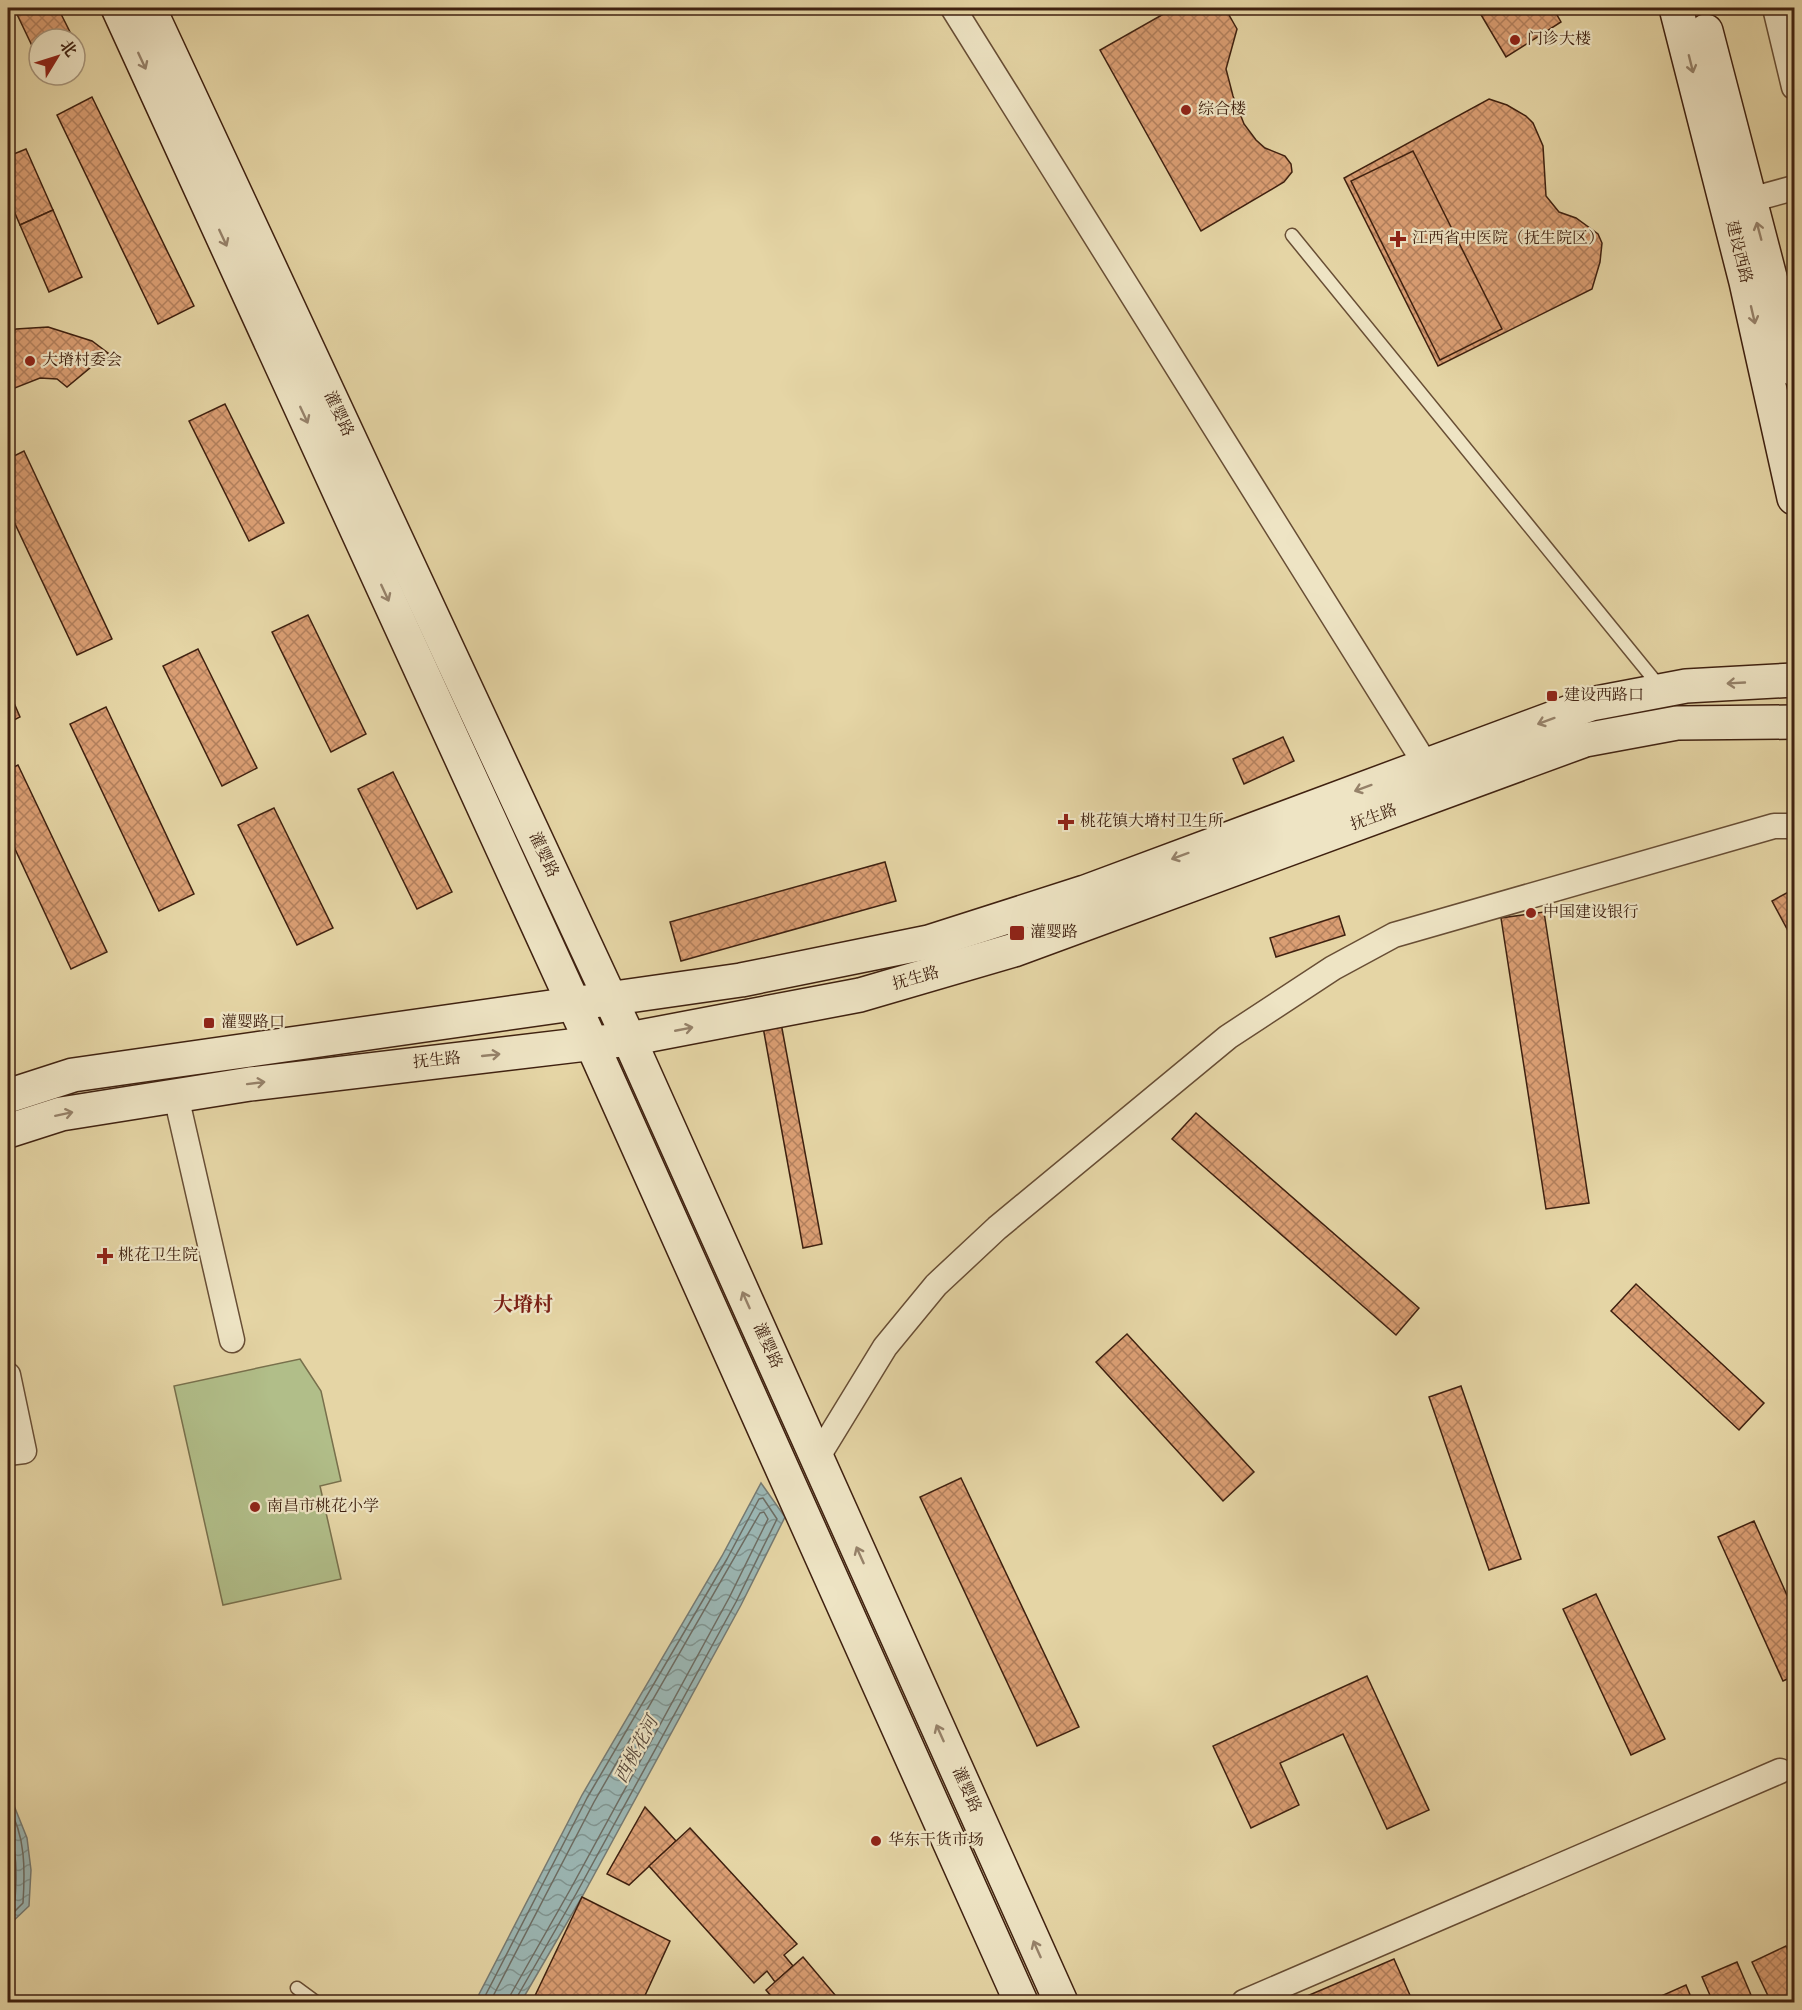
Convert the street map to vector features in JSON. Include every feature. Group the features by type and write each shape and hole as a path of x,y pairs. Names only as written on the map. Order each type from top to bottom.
{"main road":[{"name":"灌婴路","path":"118,8 574,1004 1021,2002"},
{"name":"灌婴路","path":"149,8 629,1039 1061,2002"},
{"name":"建设西路","path":"1676,8 1746,282 1794,498"},
{"name":"建设西路","path":"1699,8 1794,369"},
{"name":"抚生路","path":"8,1096 73,1075 741,980 928,942 1085,892 1591,704 1686,686 1794,680"},
{"name":"抚生路","path":"8,1131 61,1114 283,1080 629,1039 860,995 1014,950 1585,740 1677,723 1794,722"}],"street":[{"path":"953,8 1426,765"},
{"path":"1775,8 1794,87"},
{"path":"1750,200 1794,188"},
{"path":"817,1458 885,1347 936,1285 997,1228 1228,1037 1333,968 1394,935 1774,826 1794,826"},
{"path":"176,1096 232,1340"},
{"path":"8,1375 24,1450 8,1453"},
{"path":"1244,2002 1780,1771"}],"lane":[{"path":"1292,235 1663,690"},
{"path":"297,1988 316,2002"}],"green space":[{"path":"300,1359 321,1391 341,1481 320,1486 341,1579 223,1605 174,1386"}],"water":[{"name":"西桃花河","path":"761,1483 785,1517 741,1605 582,1897 521,2002 475,2002 582,1795 722,1556"},
{"path":"8,1801 13,1803 27,1838 31,1870 29,1906 8,1926"}],"building":[{"path":"14,8 58,8 68,27 27,27 27,35"},
{"name":"综合楼","path":"1174,8 1225,8 1237,29 1226,69 1244,124 1265,148 1285,156 1291,164 1292,172 1284,182 1201,231 1100,50"},
{"name":"门诊大楼","path":"1477,8 1553,8 1561,22 1506,57"},
{"path":"92,97 194,306 158,324 57,115"},
{"path":"1489,99 1507,105 1533,123 1543,146 1546,196 1559,212 1576,218 1598,234 1602,243 1600,262 1592,289 1438,366 1344,178"},
{"path":"26,149 53,210 20,225 8,197 8,153 9,156"},
{"path":"1413,151 1502,329 1440,360 1351,181"},
{"path":"53,210 82,277 49,292 20,225"},
{"path":"48,327 92,341 108,353 67,387 57,379 40,378 12,389 8,394 8,334 16,329"},
{"path":"225,404 284,523 249,541 189,421"},
{"path":"24,451 112,639 77,655 8,509 8,459"},
{"path":"308,615 366,734 331,752 272,632"},
{"path":"198,649 257,768 222,786 163,666"},
{"path":"8,689 20,717 8,723"},
{"path":"106,707 194,894 159,911 70,724"},
{"path":"1283,737 1294,761 1244,784 1233,759"},
{"path":"18,765 107,952 71,969 8,834 8,770"},
{"path":"393,772 452,892 417,909 358,789"},
{"path":"274,808 333,928 297,945 238,825"},
{"path":"885,862 896,901 681,961 670,922"},
{"path":"1794,889 1794,942 1772,901"},
{"path":"1544,912 1589,1203 1546,1209 1501,918"},
{"path":"1339,916 1345,935 1276,957 1270,938"},
{"path":"781,1023 822,1244 803,1248 763,1027"},
{"path":"1196,1113 1419,1308 1396,1335 1172,1139"},
{"path":"1636,1284 1764,1403 1739,1430 1611,1311"},
{"path":"1127,1334 1254,1472 1223,1501 1096,1362"},
{"path":"1461,1386 1521,1559 1489,1570 1429,1397"},
{"path":"961,1478 1079,1727 1037,1746 920,1497"},
{"path":"1754,1521 1794,1611 1794,1676 1783,1681 1718,1537"},
{"path":"1596,1594 1665,1739 1631,1755 1563,1609"},
{"path":"1367,1676 1429,1810 1387,1829 1343,1734 1280,1763 1299,1805 1251,1828 1213,1746"},
{"path":"645,1807 676,1841 629,1885 607,1874"},
{"path":"690,1828 797,1944 784,1955 793,1966 775,1982 767,1971 754,1983 649,1866"},
{"path":"582,1897 670,1941 642,2002 532,2002"},
{"path":"1786,1946 1794,1965 1794,2002 1771,2002 1752,1962"},
{"path":"803,1957 841,2002 776,2002 766,1990"},
{"path":"1394,1959 1413,2002 1293,2002"},
{"path":"1737,1962 1754,2002 1713,2002 1702,1977"},
{"path":"1686,1985 1693,2002 1653,2002 1652,2000"}],"place":[{"name":"门诊大楼","path":"1515,40"},
{"name":"综合楼","path":"1186,110"},
{"name":"江西省中医院（抚生院区）","path":"1398,239"},
{"name":"大塉村委会","path":"30,361"},
{"name":"建设西路口","path":"1552,696"},
{"name":"桃花镇大塉村卫生所","path":"1066,822"},
{"name":"中国建设银行","path":"1531,913"},
{"name":"灌婴路","path":"1017,933"},
{"name":"灌婴路口","path":"209,1023"},
{"name":"桃花卫生院","path":"105,1256"},
{"name":"南昌市桃花小学","path":"255,1507"},
{"name":"华东干货市场","path":"876,1841"}],"district":[{"name":"大塉村","path":"523,1306"}]}
